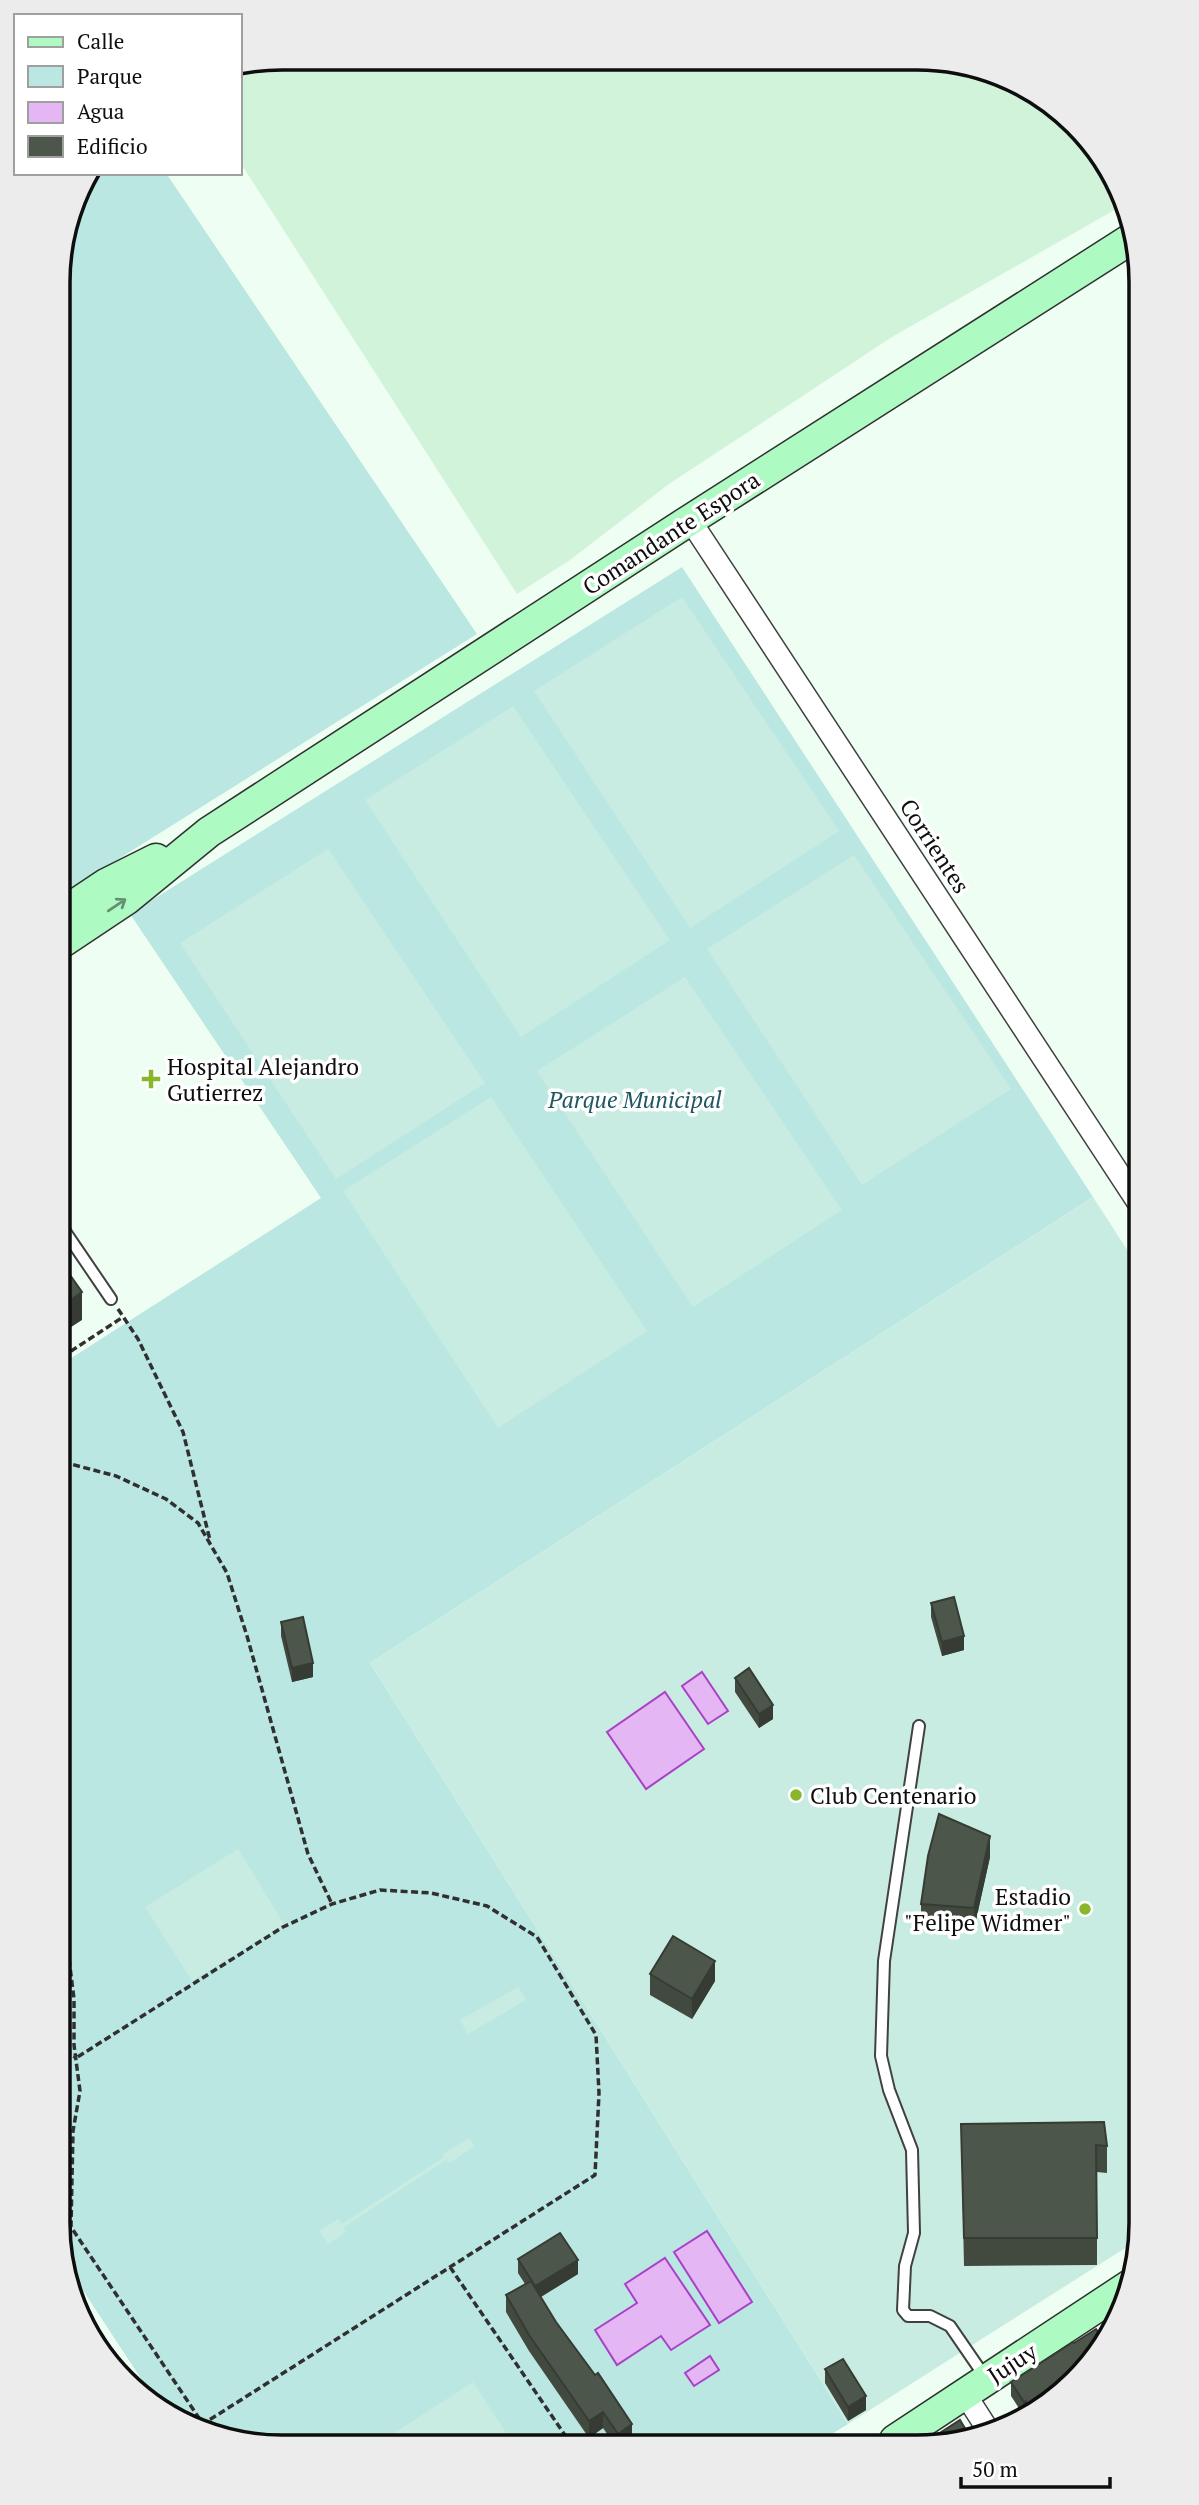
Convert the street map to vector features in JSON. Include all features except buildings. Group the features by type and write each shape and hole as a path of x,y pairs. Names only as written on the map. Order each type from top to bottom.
{"street":[{"name":"Comandante Espora","path":"70,937 127,898 209,832 1125,242"},
{"name":"Corrientes","path":"690,520 1129,1189"},
{"name":"Comandante Espora","path":"70,908 106,884 209,832"},
{"name":"Jujuy","path":"903,2435 1116,2295"},
{"path":"976,2387 987,2423"}],"lane":[{"path":"70,1239 111,1299"},
{"path":"919,1726 884,1961 881,2056 889,2090 912,2150 914,2233 905,2266 903,2310 908,2316 930,2316 950,2326 976,2387"}],"path":[{"path":"111,1299 138,1339 183,1432 211,1546"},
{"path":"70,1352 123,1317"},
{"path":"70,1464 116,1476 166,1499 198,1523 227,1573 308,1854 332,1904"},
{"path":"76,2058 283,1927 332,1904 380,1890 431,1893 487,1906 537,1937 596,2035 599,2093 596,2175 209,2422"},
{"path":"70,1968 80,2091 73,2131 71,2227 199,2418"},
{"path":"70,2054 76,2058"},
{"path":"450,2267 565,2435"}],"green space":[{"path":"268,70 945,72 985,81 1023,98 1067,132 1085,153 1101,176 1116,209 892,337 669,484 570,560 517,594 242,165 242,74"},
{"path":"99,175 167,175 477,634 70,889 70,268 77,227"},
{"name":"Parque Municipal","path":"682,567 1093,1197 370,1663 848,2424 830,2435 282,2435 240,2431 188,2413 144,2384 79,2285 72,2251 70,2223 70,1359 321,1198 130,914"},
{"path":"682,597 839,831 690,928 534,691"},
{"path":"513,706 670,940 521,1037 365,800"},
{"path":"328,849 485,1083 336,1179 180,943"},
{"path":"854,855 1011,1089 862,1185 707,949"},
{"path":"685,977 842,1210 693,1307 537,1071"},
{"path":"491,1097 647,1331 498,1428 343,1191"},
{"name":"Club Centenario","path":"1093,1197 1129,1253 1128,2246 848,2424 370,1663"},
{"path":"238,1849 284,1924 192,1981 145,1907"},
{"path":"518,1987 526,2000 468,2034 460,2020"},
{"path":"469,2138 475,2146 449,2163 446,2160 344,2227 346,2232 328,2244 319,2231 338,2219 342,2224"},
{"path":"473,2382 507,2435 391,2435"}],"water":[{"path":"702,1672 728,1711 708,1724 682,1686"},
{"path":"665,1692 704,1749 646,1789 607,1732"},
{"path":"707,2231 752,2302 719,2323 674,2252"},
{"path":"665,2258 710,2325 671,2350 661,2336 617,2365 595,2330 637,2303 625,2284"},
{"path":"710,2356 719,2370 694,2386 685,2373"}],"place":[{"name":"Hospital Alejandro Gutierrez","path":"151,1079"},
{"name":"Club Centenario","path":"796,1795"},
{"name":"Estadio \"Felipe Widmer\"","path":"1085,1909"}]}
